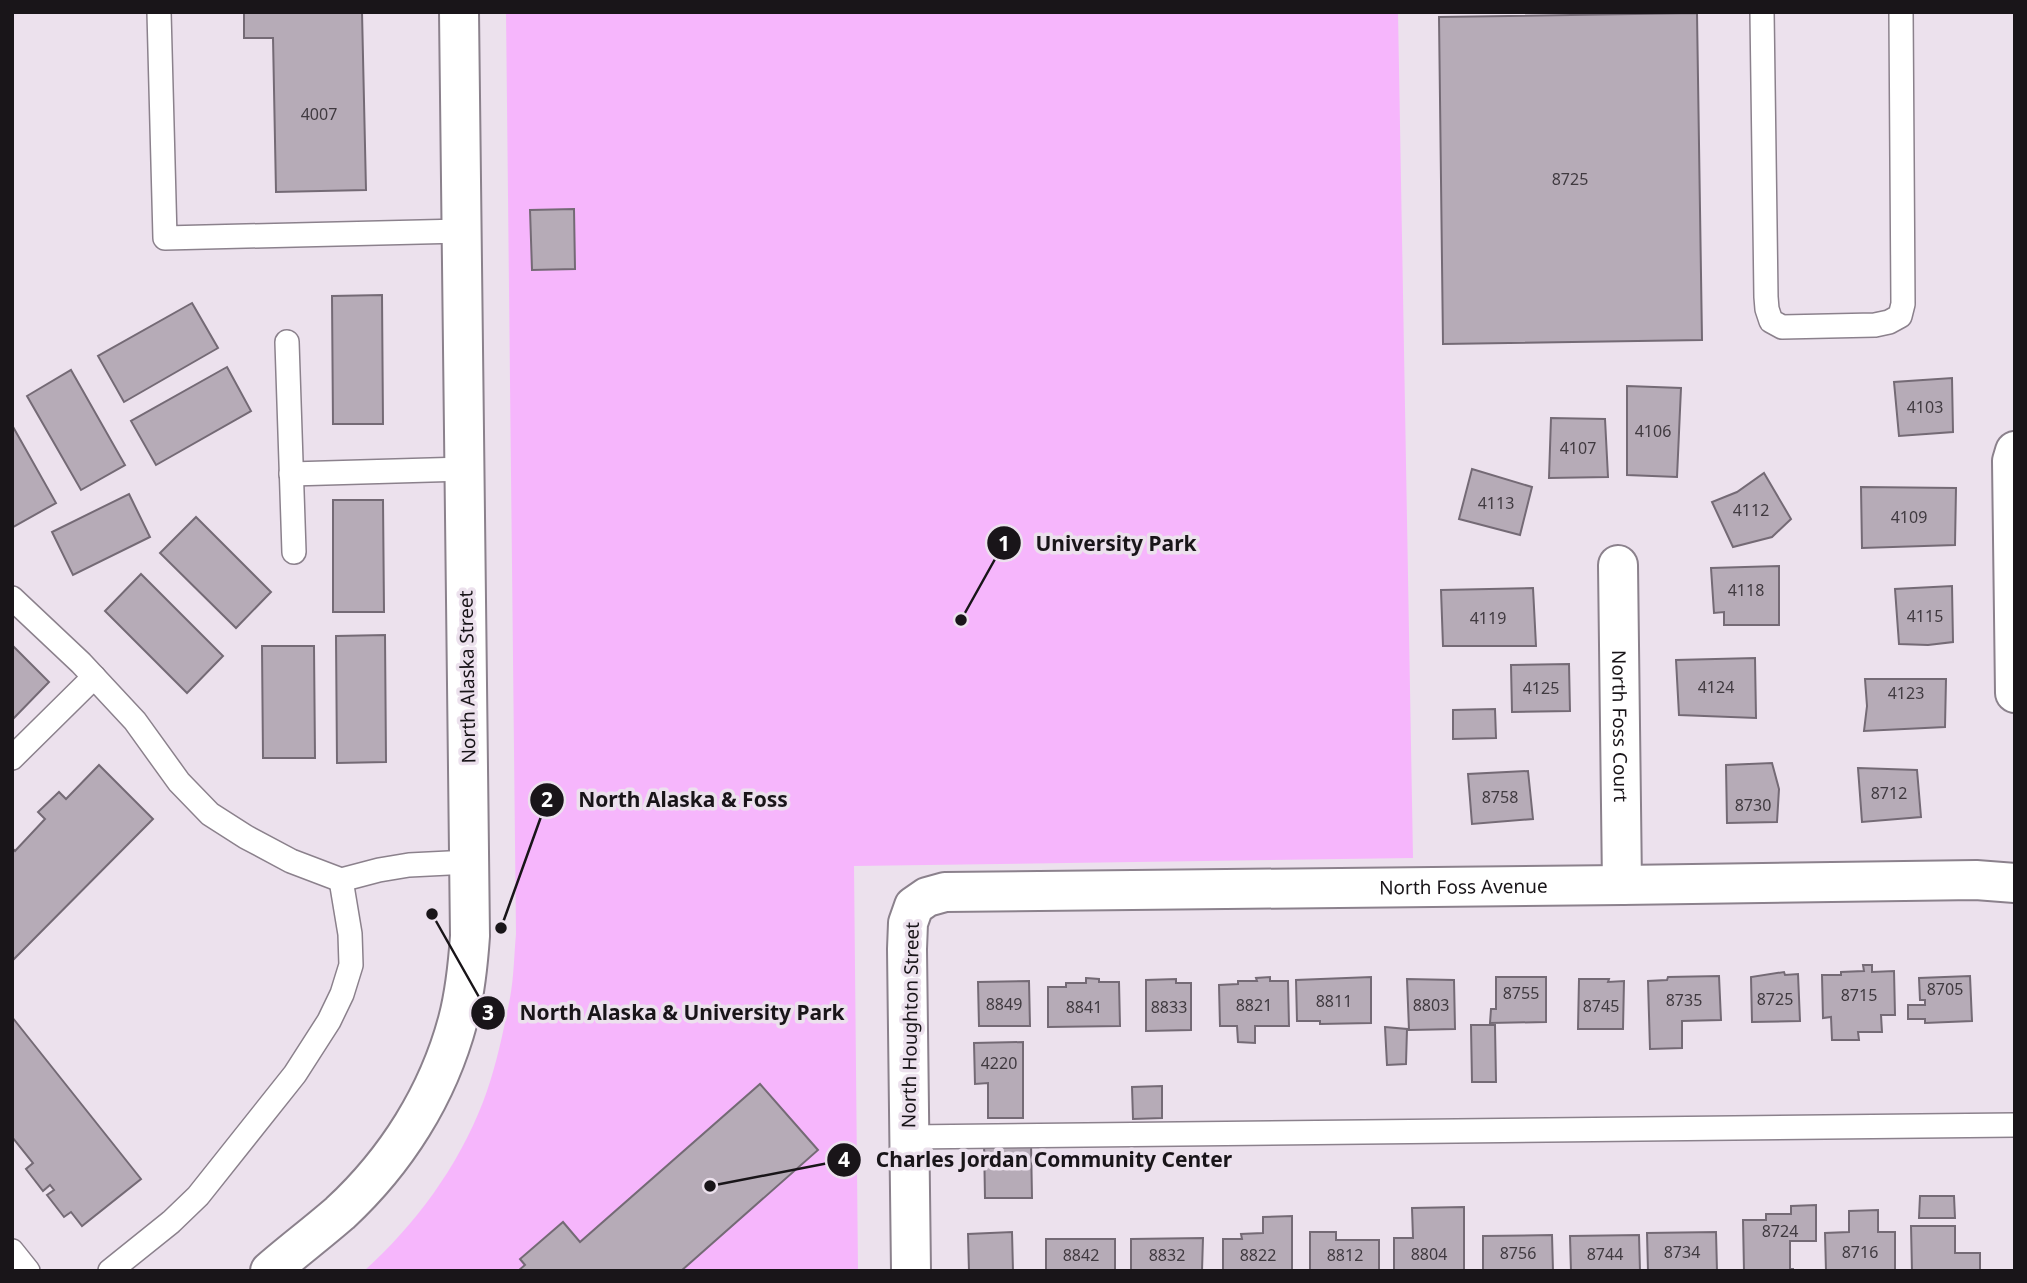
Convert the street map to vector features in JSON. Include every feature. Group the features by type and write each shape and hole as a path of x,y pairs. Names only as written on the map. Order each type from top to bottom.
{"street":[{"name":"North Alaska Street","path":"270,1271 341,1212 411,1130 430,1094 458,1021 467,978 470,936 459,12"},
{"path":"2015,450 2012,461 2015,693"},
{"name":"North Foss Court","path":"1618,565 1622,885"},
{"name":"North Foss Avenue","path":"914,906 927,897 945,892 1976,880 2015,883"},
{"name":"North Houghton Street","path":"911,1271 907,949 908,923 914,906"}],"lane":[{"path":"159,12 165,238 462,230"},
{"path":"1762,12 1766,297 1771,321 1782,327 1875,325 1889,323 1900,316 1903,304 1901,12"},
{"path":"287,342 294,552"},
{"path":"291,474 465,470"},
{"path":"12,598 94,677 135,721 179,782 210,814 246,837 291,861 341,880 409,865 469,862"},
{"path":"12,758 94,677"},
{"path":"110,1271 171,1222 198,1196 295,1074 328,1021 342,994 351,965 350,933 341,880"},
{"path":"909,1137 2015,1125"},
{"path":"12,1251 28,1271"}],"shaded area":[{"path":"506,12 1398,12 1413,858 854,866 858,1271 364,1271 401,1234 433,1194 473,1126 492,1076 512,982 516,934"}],"building":[{"path":"244,12 362,12 366,190 276,192 273,38 244,38"},
{"path":"1697,13 1702,340 1443,344 1439,17"},
{"path":"574,209 575,269 532,270 530,210"},
{"path":"382,295 383,424 333,424 332,296"},
{"path":"192,303 218,348 124,402 98,356"},
{"path":"227,367 251,411 156,465 131,421"},
{"path":"71,370 125,465 81,490 27,396"},
{"path":"1952,378 1953,432 1899,436 1894,382"},
{"path":"1627,386 1681,388 1677,477 1627,475"},
{"path":"1551,418 1605,419 1608,477 1549,478"},
{"path":"12,425 56,503 13,527 12,525"},
{"path":"1472,469 1532,487 1520,535 1459,519"},
{"path":"1764,473 1791,519 1772,537 1733,547 1712,502 1737,492"},
{"path":"1861,487 1956,488 1955,545 1862,548"},
{"path":"129,494 150,537 73,575 52,532"},
{"path":"333,500 383,500 384,612 333,612"},
{"path":"196,517 271,592 236,628 160,553"},
{"path":"1779,566 1779,625 1724,625 1724,612 1714,613 1711,568"},
{"path":"141,574 223,656 187,693 105,611"},
{"path":"1952,586 1953,642 1899,644 1895,589"},
{"path":"1533,588 1536,646 1443,646 1441,590"},
{"path":"385,635 386,762 337,763 336,636"},
{"path":"12,645 49,682 12,720"},
{"path":"262,646 314,646 315,758 263,758"},
{"path":"1755,658 1756,718 1679,715 1676,660"},
{"path":"1569,664 1570,711 1512,712 1511,665"},
{"path":"1865,679 1946,679 1945,727 1864,731 1867,706"},
{"path":"1495,709 1496,738 1453,739 1453,710"},
{"path":"1772,763 1779,789 1777,822 1727,823 1726,765"},
{"path":"99,765 153,819 14,959 12,848 15,851 45,819 38,812 59,792 66,799"},
{"path":"1858,768 1917,770 1921,817 1862,822"},
{"path":"1528,771 1533,819 1472,824 1468,774"},
{"path":"1863,965 1872,965 1872,972 1894,971 1895,1015 1881,1015 1882,1032 1858,1032 1859,1040 1832,1040 1831,1017 1823,1018 1822,975 1864,971"},
{"path":"1784,972 1785,975 1798,974 1800,1021 1752,1022 1751,977"},
{"path":"1719,976 1721,1020 1682,1021 1682,1048 1650,1049 1648,981 1667,980 1668,977"},
{"path":"1970,976 1972,1021 1925,1023 1925,1019 1908,1019 1908,1005 1925,1005 1925,1000 1920,1000 1919,978"},
{"path":"1270,977 1270,981 1288,981 1289,1026 1255,1026 1255,1043 1238,1042 1237,1026 1220,1026 1219,985"},
{"path":"1371,977 1371,1023 1320,1024 1320,1021 1297,1021 1296,980"},
{"path":"1496,977 1546,977 1546,1022 1490,1023 1491,1009 1496,1009"},
{"path":"1086,978 1099,979 1099,982 1119,982 1120,1026 1048,1027 1048,987 1086,983"},
{"path":"1176,979 1176,983 1191,983 1191,1030 1146,1031 1146,980"},
{"path":"1407,979 1454,980 1455,1029 1409,1030"},
{"path":"1579,979 1624,981 1623,1029 1578,1029"},
{"path":"1029,981 1030,1026 979,1026 978,982"},
{"path":"12,1017 141,1179 82,1226 71,1212 64,1217 47,1195 54,1190 50,1185 43,1191 26,1169 33,1163 12,1137"},
{"path":"1471,1025 1495,1025 1496,1082 1472,1082"},
{"path":"1385,1027 1407,1029 1406,1064 1387,1065"},
{"path":"1023,1042 1023,1118 988,1118 988,1083 975,1084 974,1043"},
{"path":"760,1084 818,1150 681,1271 518,1271 525,1265 520,1259 563,1222 580,1242"},
{"path":"1162,1086 1162,1118 1133,1119 1132,1087"},
{"path":"984,1142 1031,1142 1032,1198 985,1198"},
{"path":"1920,1196 1954,1196 1955,1218 1919,1218"},
{"path":"1816,1205 1816,1241 1790,1241 1790,1269 1793,1271 1744,1271 1743,1220 1766,1220 1766,1214 1791,1214 1791,1206"},
{"path":"1464,1207 1464,1271 1394,1271 1394,1238 1413,1238 1412,1208"},
{"path":"1878,1210 1878,1232 1895,1232 1895,1270 1826,1271 1825,1233 1849,1232 1849,1211"},
{"path":"1292,1216 1292,1271 1223,1271 1223,1239 1242,1239 1241,1234 1263,1233 1263,1217"},
{"path":"1911,1226 1955,1226 1955,1253 1980,1253 1980,1271 1912,1271"},
{"path":"1012,1232 1013,1271 969,1271 968,1234"},
{"path":"1310,1232 1336,1232 1336,1240 1379,1240 1379,1271 1310,1271"},
{"path":"1716,1232 1717,1271 1648,1271 1647,1233"},
{"path":"1552,1235 1553,1271 1483,1271 1483,1236"},
{"path":"1639,1235 1640,1271 1571,1271 1570,1236"},
{"path":"1203,1238 1202,1271 1131,1271 1131,1239"},
{"path":"1046,1239 1115,1239 1115,1271 1046,1271"}],"place":[{"name":"University Park","path":"961,620"},
{"name":"North Alaska & University Park","path":"432,914"},
{"name":"North Alaska & Foss","path":"501,928"},
{"name":"Charles Jordan Community Center","path":"710,1186"}]}
